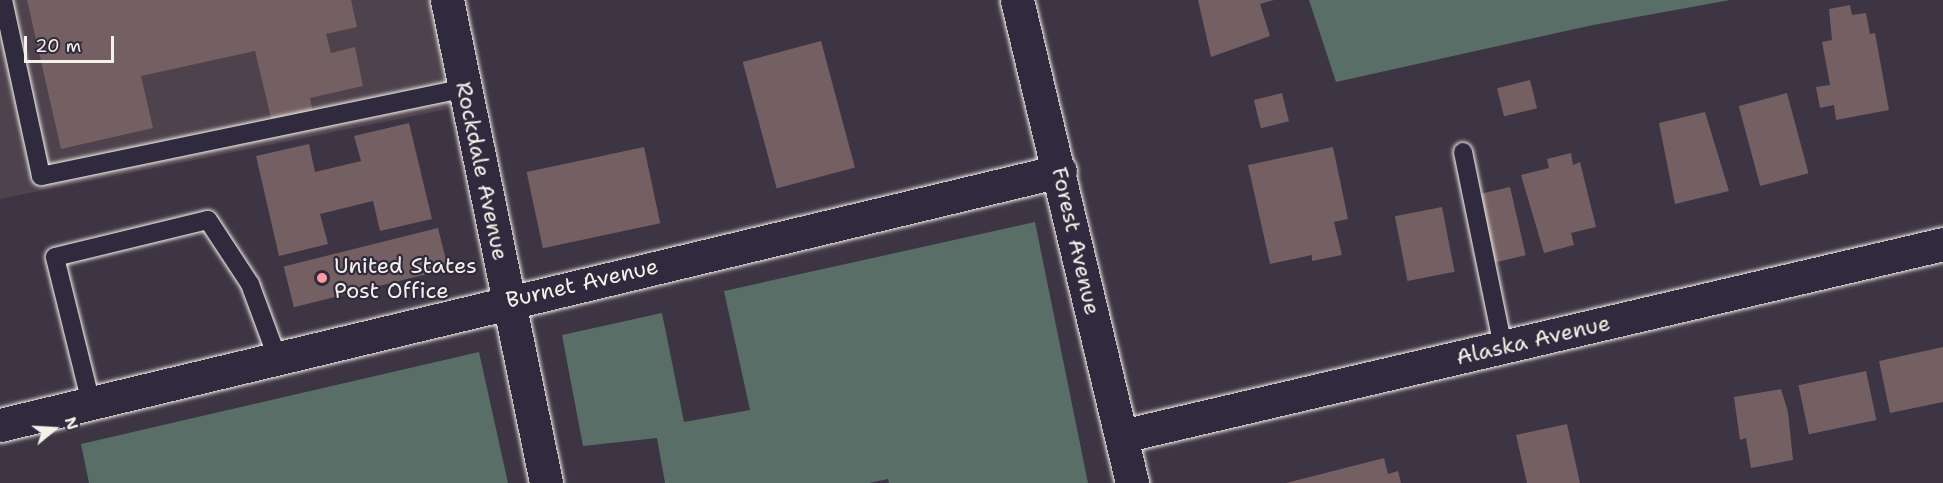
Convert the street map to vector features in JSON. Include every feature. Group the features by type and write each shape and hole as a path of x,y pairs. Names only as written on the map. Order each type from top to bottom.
{"street":[{"name":"Rockdale Avenue","path":"447,0 546,483"},
{"name":"Forest Avenue","path":"1017,0 1060,171 1132,483"},
{"name":"Burnet Avenue","path":"0,425 508,300 1060,171"},
{"name":"Alaska Avenue","path":"1122,436 1943,244"}],"lane":[{"path":"3,0 41,176 465,88"},
{"path":"1463,152 1503,347"},
{"path":"91,403 55,257 208,220 250,284 277,357"}],"shaded area":[{"path":"0,0 447,0 469,105 0,199"}],"green space":[{"path":"1309,0 1730,0 1593,25 1336,82"},
{"path":"1035,222 1088,483 889,483 888,479 869,483 665,483 657,438 583,446 562,335 662,313 684,422 750,410 724,291"},
{"path":"479,352 508,483 89,483 81,444"}],"building":[{"path":"27,0 351,0 357,27 326,34 331,53 355,47 363,86 310,98 313,112 272,122 255,51 141,76 153,128 61,149"},
{"path":"1198,0 1274,0 1260,4 1270,36 1211,57"},
{"path":"1850,5 1852,15 1866,13 1870,34 1875,33 1889,110 1836,120 1834,105 1820,108 1816,87 1830,85 1822,42 1832,40 1829,9"},
{"path":"821,41 855,168 777,189 743,62"},
{"path":"1530,80 1537,108 1504,116 1497,88"},
{"path":"1282,93 1289,121 1261,128 1254,100"},
{"path":"1787,93 1808,173 1760,186 1739,106"},
{"path":"1705,112 1729,191 1675,204 1659,123"},
{"path":"409,123 432,219 380,231 373,201 320,214 328,244 279,256 256,156 309,144 315,172 361,161 354,136"},
{"path":"644,147 660,223 543,248 527,172"},
{"path":"1333,147 1348,219 1334,222 1342,255 1312,261 1312,255 1270,264 1248,165"},
{"path":"1571,153 1573,165 1580,162 1596,227 1571,233 1574,245 1544,253 1521,175 1549,168 1547,159"},
{"path":"1510,187 1526,255 1495,262 1479,194"},
{"path":"1442,207 1455,272 1407,281 1395,216"},
{"path":"438,228 448,269 294,307 284,266"},
{"path":"1943,347 1943,402 1890,413 1879,361"},
{"path":"1866,371 1876,420 1809,434 1799,385"},
{"path":"1781,389 1788,412 1793,460 1751,468 1746,438 1740,440 1734,397"},
{"path":"1567,424 1580,483 1527,483 1516,435"},
{"path":"1384,458 1388,474 1398,471 1401,483 1286,483"}],"place":[{"name":"United States Post Office","path":"322,278"}]}
